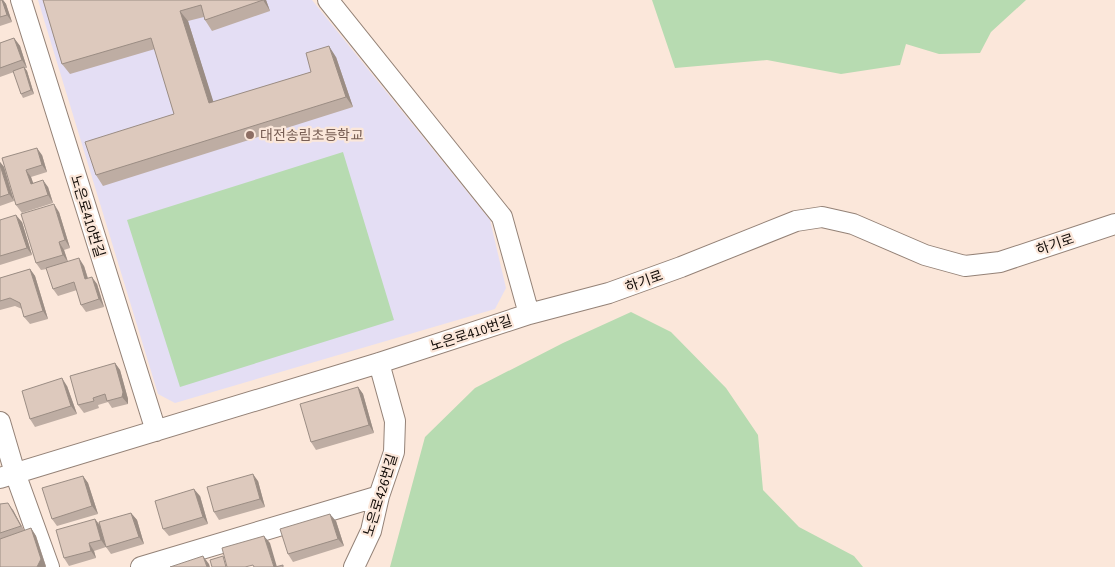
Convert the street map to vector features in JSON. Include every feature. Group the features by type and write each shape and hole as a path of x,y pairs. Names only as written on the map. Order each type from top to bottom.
{"street":[{"name":"노은로410번길","path":"21,0 156,431"},
{"path":"328,0 502,217 529,314"},
{"name":"하기로","path":"529,314 609,293 681,267 796,221 822,217 853,224 925,255 965,266 1000,262 1115,224"},
{"name":"노은로410번길","path":"8,475 380,362 529,314"},
{"name":"노은로426번길","path":"354,567 371,531 379,496 394,452 395,421 380,362"},
{"path":"0,422 8,475 49,567"},
{"path":"141,567 379,496"}],"shaded area":[{"name":"대전송림초등학교","path":"38,0 312,0 490,220 506,288 495,309 175,403 158,394"}],"green space":[{"path":"652,0 1026,0 991,32 980,53 939,54 906,44 900,65 841,74 767,60 675,68"},
{"path":"343,152 394,320 180,387 127,220"},
{"path":"631,312 671,332 726,388 758,435 763,490 799,527 854,556 863,567 390,567 425,437 475,388 563,343"}],"building":[{"path":"0,0 2,0 7,15 0,17"},
{"path":"43,0 263,0 205,20 201,5 180,11 209,103 311,72 306,53 329,46 346,97 96,175 85,142 174,114 151,38 62,64"},
{"path":"14,38 22,60 0,68 0,43"},
{"path":"24,67 31,90 21,94 13,71"},
{"path":"37,148 42,165 26,170 31,184 43,180 48,195 16,205 2,158"},
{"path":"0,165 9,194 0,197"},
{"path":"54,204 65,240 59,242 63,255 36,263 21,214"},
{"path":"16,215 27,248 0,256 0,220"},
{"path":"79,258 85,279 92,277 99,299 81,305 74,282 53,289 46,268"},
{"path":"30,269 43,311 24,317 20,303 10,298 0,301 0,278"},
{"path":"115,363 123,392 122,397 107,401 105,394 93,398 94,401 78,405 70,376"},
{"path":"62,378 71,406 30,419 22,391"},
{"path":"358,387 369,425 311,442 300,404"},
{"path":"253,474 260,499 214,512 207,487"},
{"path":"83,476 92,506 52,519 42,488"},
{"path":"194,489 203,517 163,529 155,501"},
{"path":"8,503 21,526 0,533 0,504"},
{"path":"131,513 139,537 106,547 99,522"},
{"path":"330,514 338,539 288,554 280,529"},
{"path":"95,519 101,540 89,543 91,551 64,558 56,530"},
{"path":"31,528 41,559 37,567 0,567 0,539"},
{"path":"264,536 274,567 254,567 253,565 227,567 222,548"},
{"path":"203,556 207,567 170,567"},
{"path":"223,556 226,567 212,567 210,560"}],"place":[{"name":"대전송림초등학교","path":"250,135"}]}
